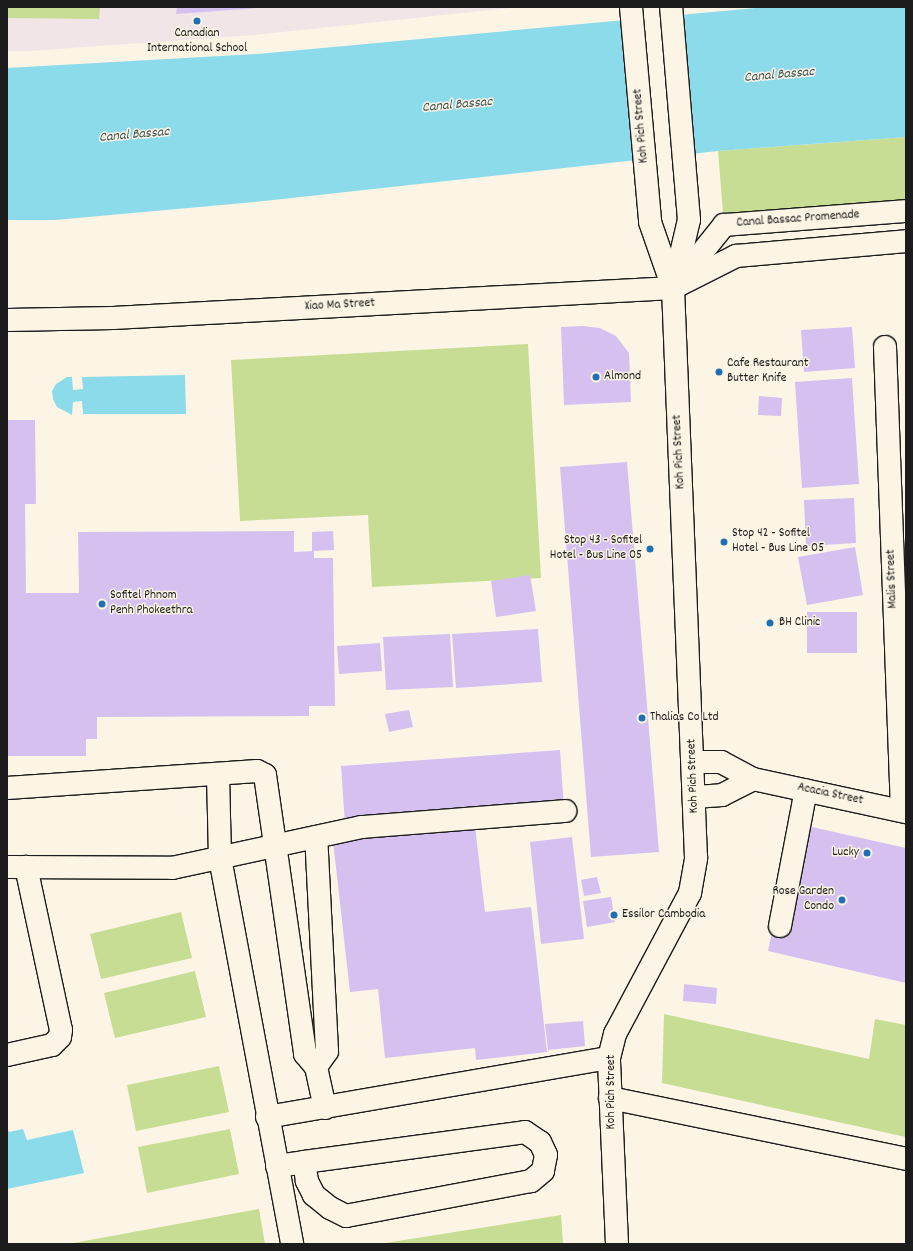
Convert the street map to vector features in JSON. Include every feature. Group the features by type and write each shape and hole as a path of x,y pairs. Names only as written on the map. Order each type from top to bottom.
{"street":[{"name":"Koh Pich Street","path":"631,7 650,222 673,288"},
{"name":"Koh Pich Street","path":"617,1244 609,1058 615,1034 690,893 696,858 694,762 673,288 689,220 671,7"},
{"name":"Canal Bassac Promenade","path":"673,288 724,226 906,212"},
{"path":"673,288 736,256 906,241"},
{"name":"Xiao Ma Street","path":"7,320 114,318 673,288"},
{"name":"Malis Street","path":"885,347 904,811"},
{"name":"Acacia Street","path":"694,762 721,762 753,779 904,811"},
{"path":"7,788 218,775 256,771 265,775 305,1054 316,1067 325,1108"},
{"path":"218,775 220,858 267,1118 292,1244"},
{"path":"695,796 722,796 753,779"},
{"path":"780,926 806,790"},
{"path":"7,1055 52,1045 60,1037 61,1030 16,867 172,868 362,827 564,811"},
{"path":"316,837 327,1052 316,1067"},
{"path":"267,1118 609,1058"},
{"path":"610,1098 906,1159"},
{"path":"277,1166 304,1162 525,1132 540,1142 546,1155 543,1171 531,1181 346,1216 330,1208 314,1195 307,1181 304,1162"}],"shaded area":[{"name":"Canadian International School","path":"7,7 520,7 254,35 29,51 7,51"}],"green space":[{"path":"7,7 100,7 99,19 7,18"},
{"path":"906,137 906,211 724,225 718,151"},
{"path":"528,344 541,578 372,587 368,515 240,521 231,360"},
{"path":"181,912 192,958 101,979 90,934"},
{"path":"195,971 206,1017 115,1038 104,993"},
{"path":"664,1014 869,1059 875,1019 906,1025 906,1137 662,1083"},
{"path":"219,1066 229,1112 136,1131 127,1085"},
{"path":"230,1129 239,1174 147,1193 138,1147"},
{"path":"259,1209 265,1244 68,1244"},
{"path":"561,1215 563,1244 379,1244"}],"water":[{"name":"Canal Bassac","path":"766,7 906,7 906,137 718,151 255,202 55,220 7,220 7,68 257,54"},
{"path":"185,375 186,414 83,414 82,401 73,402 72,415 57,407 53,399 52,391 56,384 67,377 72,377 73,390 83,389 82,377"},
{"path":"7,1129 9,1132 23,1129 27,1140 73,1130 84,1173 7,1189"}],"pier":[{"path":"682,13 695,156 633,163 620,19"}],"building":[{"path":"177,7 257,7 258,8 176,14"},
{"name":"Almond","path":"583,326 600,328 616,336 629,353 631,402 564,405 561,327"},
{"path":"852,327 855,368 804,372 801,330"},
{"path":"852,378 859,484 802,488 795,382"},
{"path":"759,396 782,398 781,416 758,415"},
{"path":"7,420 35,420 36,504 25,504 26,593 79,593 78,532 294,531 294,552 314,551 314,558 333,558 335,706 309,706 309,716 97,717 97,739 86,739 86,756 7,756"},
{"path":"627,462 659,852 591,857 560,467"},
{"path":"854,498 856,543 806,546 804,500"},
{"path":"333,531 334,550 312,551 312,532"},
{"path":"855,547 863,595 807,605 798,557"},
{"path":"530,575 536,611 496,617 491,581"},
{"path":"807,612 857,612 857,653 807,653"},
{"path":"538,629 542,682 456,688 452,634"},
{"path":"450,634 453,687 386,690 383,637"},
{"path":"380,643 382,671 339,674 337,646"},
{"path":"409,710 413,727 389,732 385,714"},
{"path":"560,750 564,808 345,824 341,766"},
{"name":"Rose Garden Condo","path":"794,823 906,848 906,983 768,951"},
{"path":"475,826 485,912 531,907 547,1052 476,1060 475,1048 385,1058 378,989 350,992 333,841"},
{"path":"572,837 584,939 541,944 530,842"},
{"path":"597,877 601,893 584,896 581,880"},
{"path":"611,897 615,922 587,927 583,901"},
{"path":"684,984 717,988 716,1004 683,1001"},
{"path":"583,1021 585,1046 548,1050 545,1024"}],"place":[{"name":"Canadian International School","path":"197,21"},
{"name":"Cafe Restaurant Butter Knife","path":"719,372"},
{"name":"Almond","path":"596,377"},
{"name":"Stop 42 - Sofitel Hotel - Bus Line 05","path":"724,542"},
{"name":"Stop 43 - Sofitel Hotel - Bus Line 05","path":"650,549"},
{"name":"Sofitel Phnom Penh Phokeethra","path":"102,604"},
{"name":"BH Clinic","path":"770,623"},
{"name":"Thalias Co Ltd","path":"642,718"},
{"name":"Lucky","path":"867,853"},
{"name":"Rose Garden Condo","path":"842,900"},
{"name":"Essilor Cambodia","path":"614,915"}]}
